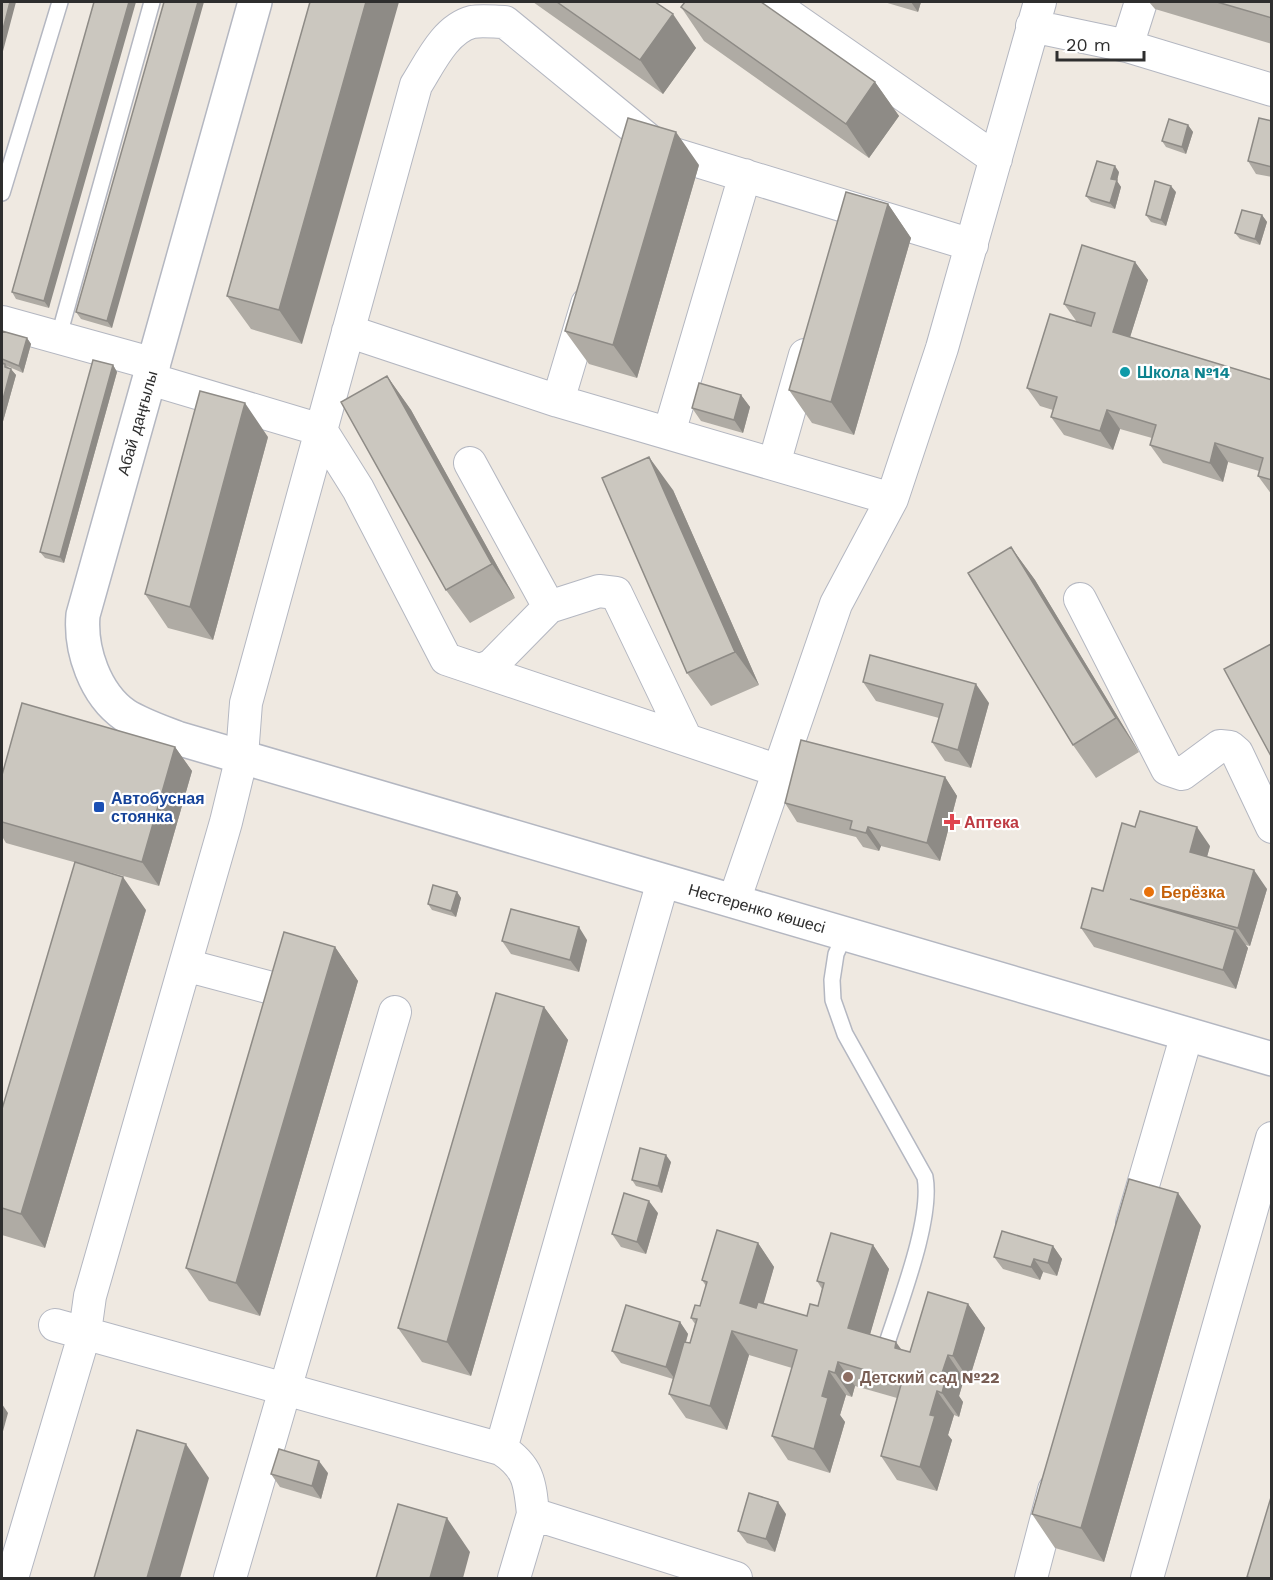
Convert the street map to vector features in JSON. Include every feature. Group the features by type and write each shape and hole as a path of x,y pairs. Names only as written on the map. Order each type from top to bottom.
{"main road":[{"name":"Абай даңғылы","path":"242,756 177,738 124,714 105,695 93,674 82,634 83,615 255,2"},
{"name":"Нестеренко көшесі","path":"242,756 1272,1059"}],"street":[{"path":"770,2 996,159"},
{"path":"1127,46 1141,2"},
{"path":"734,901 836,604 892,499 942,348 1036,14 1127,46 1272,90"},
{"path":"12,1578 85,1332 90,1296 242,756 246,703 416,85 440,48 461,26 474,22 505,22 661,150 745,175 844,218 972,245"},
{"path":"628,164 638,130"},
{"path":"669,434 745,175"},
{"path":"558,401 595,277"},
{"path":"2,322 58,339 321,430 358,489 446,659 483,669 779,771"},
{"path":"774,464 812,330"},
{"path":"348,331 558,401 892,499"},
{"path":"470,463 549,607"},
{"path":"483,669 492,665 549,607 599,591 616,593 686,739"},
{"path":"1080,599 1167,769 1182,774 1220,746 1230,747 1237,753 1272,827"},
{"path":"501,1449 663,881"},
{"path":"185,965 279,990"},
{"path":"230,1578 395,1012"},
{"path":"1123,1255 1187,1034"},
{"path":"1147,1578 1272,1138"},
{"path":"55,1325 501,1449 517,1459 527,1476 533,1514 514,1578"},
{"path":"1031,1578 1064,1458"},
{"path":"533,1514 736,1578"}],"lane":[{"path":"2,193 60,2"},
{"path":"58,339 152,2"},
{"path":"845,934 836,954 832,980 833,1000 845,1034 925,1177 928,1194 925,1218 884,1352"}],"building":[{"path":"2,2 10,2 2,33"},
{"path":"94,2 129,2 44,301 12,292"},
{"path":"164,2 198,2 107,321 76,312"},
{"path":"310,2 366,2 279,310 227,296"},
{"path":"557,2 655,2 673,14 640,60"},
{"path":"685,2 761,2 875,82 846,124 681,7"},
{"path":"1217,2 1272,2 1272,18"},
{"path":"628,118 676,132 613,345 565,331"},
{"path":"1259,118 1272,121 1272,167 1248,161"},
{"path":"1169,119 1188,125 1182,147 1162,141"},
{"path":"1097,161 1115,166 1111,179 1117,180 1110,203 1086,196"},
{"path":"1155,181 1171,186 1161,220 1146,215"},
{"path":"846,192 888,204 831,402 789,390"},
{"path":"1242,210 1262,215 1255,239 1235,233"},
{"name":"Школа №14","path":"1082,245 1135,262 1113,332 1272,380 1272,480 1258,476 1263,458 1215,443 1210,463 1150,445 1156,425 1107,410 1100,431 1051,417 1057,397 1027,388 1050,314 1091,326 1095,313 1064,304"},
{"path":"2,331 27,338 19,366 2,359"},
{"path":"93,360 113,365 60,557 40,552"},
{"path":"2,363 11,369 2,403"},
{"path":"387,376 492,564 446,590 341,402"},
{"path":"699,383 741,395 734,420 692,408"},
{"path":"200,391 245,403 190,607 145,594"},
{"path":"649,457 735,652 687,673 602,478"},
{"path":"1011,547 1116,718 1073,745 968,573"},
{"path":"1272,644 1272,758 1224,669"},
{"path":"870,655 976,684 958,750 932,742 943,704 863,682"},
{"name":"Автобусная стоянка","path":"22,703 175,747 142,862 2,822 2,775"},
{"path":"801,740 945,777 927,843 868,827 866,833 850,829 852,821 785,803"},
{"path":"1140,811 1197,827 1190,852 1254,870 1238,928 1130,899 1235,930 1223,970 1081,928 1092,888 1103,891 1122,823 1135,827"},
{"path":"75,862 123,877 21,1214 2,1208 2,1109"},
{"path":"433,885 457,892 451,911 428,904"},
{"path":"511,909 579,927 570,960 502,941"},
{"path":"284,932 335,947 236,1283 186,1268"},
{"path":"496,993 544,1007 447,1342 398,1328"},
{"path":"640,1148 666,1155 658,1186 632,1180"},
{"path":"1129,1179 1178,1193 1081,1528 1032,1514"},
{"path":"624,1193 649,1201 637,1242 612,1234"},
{"path":"717,1230 758,1243 740,1303 756,1308 758,1302 807,1316 810,1304 818,1306 824,1283 817,1281 831,1233 873,1245 848,1328 896,1342 895,1348 910,1352 928,1292 968,1304 953,1356 948,1355 941,1376 946,1378 942,1393 937,1391 930,1415 935,1416 920,1467 881,1456 902,1381 838,1362 835,1373 829,1371 822,1396 828,1398 814,1449 772,1436 797,1350 732,1331 710,1406 669,1394 684,1342 690,1343 697,1319 691,1318 695,1305 700,1306 707,1282 702,1280"},
{"path":"1002,1231 1053,1246 1048,1263 1034,1259 1031,1267 994,1257"},
{"path":"626,1305 680,1322 666,1367 612,1351"},
{"path":"137,1430 186,1444 147,1578 94,1578"},
{"path":"279,1449 319,1461 312,1486 271,1474"},
{"path":"749,1493 778,1502 766,1539 738,1531"},
{"path":"1272,1494 1272,1578 1247,1577"},
{"path":"398,1504 447,1518 430,1578 376,1578"}],"place":[{"name":"Школа №14","path":"1125,372"},
{"name":"Автобусная стоянка","path":"99,807"},
{"name":"Аптека","path":"952,822"},
{"name":"Берёзка","path":"1149,892"},
{"name":"Детский сад №22","path":"848,1377"}]}
